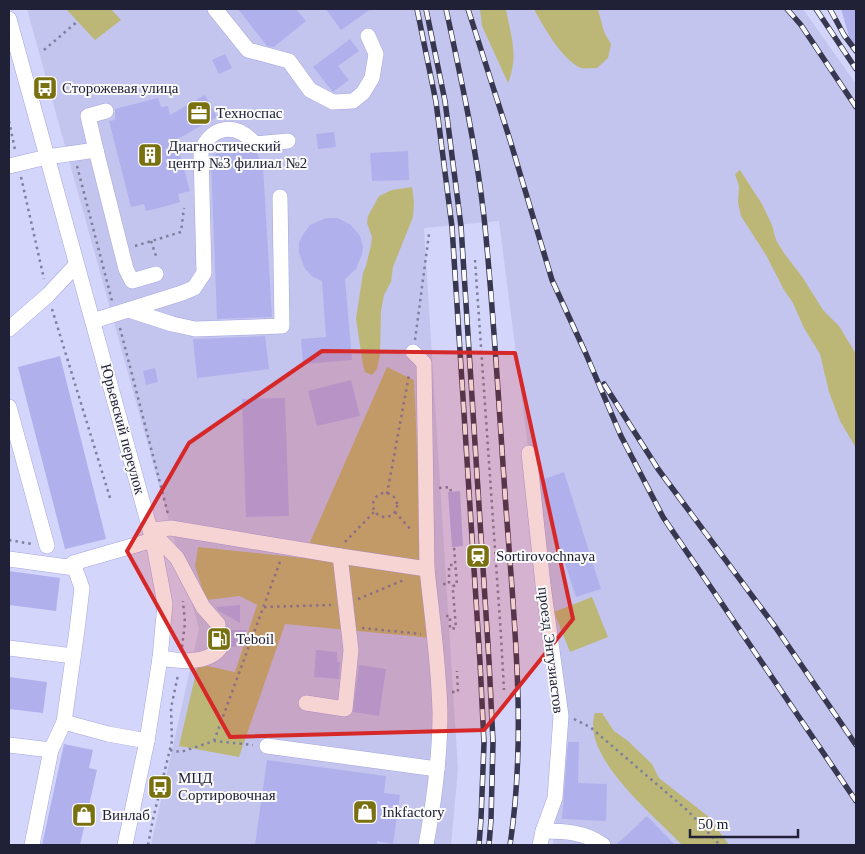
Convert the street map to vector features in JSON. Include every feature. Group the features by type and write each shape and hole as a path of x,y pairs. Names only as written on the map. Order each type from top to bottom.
{"street":[{"path":"215,9 248,50 289,61 310,90 333,102 353,101 363,93 372,78 376,54 368,36"},
{"name":"Юрьевский переулок","path":"9,19 151,535 165,604 160,658 147,741 126,845"},
{"path":"106,111 88,116 126,269 132,281 156,274"},
{"path":"93,321 194,288 204,273 201,152 204,143 211,135 220,130 230,129 240,131 248,136 254,144 288,141"},
{"path":"9,166 47,156 96,150"},
{"path":"129,310 172,324 195,329 282,326 280,197"},
{"path":"9,328 48,295 76,265"},
{"path":"413,352 424,363 427,569 440,713 433,807 426,845"},
{"path":"9,407 47,546"},
{"name":"проезд Энтузиастов","path":"529,453 543,585 561,716 555,798 541,838"},
{"path":"32,845 50,750 64,722 74,656 82,588 73,562 171,528 336,556 427,569"},
{"path":"151,535 177,558 203,608 218,624 218,630"},
{"path":"306,703 344,709 351,650 336,556"},
{"path":"9,559 75,568"},
{"path":"9,648 74,656"},
{"path":"160,658 180,661 197,660 214,654 220,648"},
{"path":"64,722 108,734 147,741"},
{"path":"9,745 50,750"},
{"path":"267,746 436,769"},
{"path":"541,838 570,832 594,839 603,845"}],"path":[{"path":"44,50 78,21"},
{"path":"23,183 48,295 111,501"},
{"path":"121,250 182,232 184,208"},
{"path":"387,494 413,352 429,234"},
{"path":"151,241 159,264 156,274"},
{"path":"476,260 502,636 504,690"},
{"path":"440,488 450,487 451,492"},
{"path":"387,494 396,500 396,508 394,512 384,517 375,511 373,504 376,497 387,494"},
{"path":"336,556 375,511"},
{"path":"214,741 285,547"},
{"path":"454,547 457,585 453,586 453,591 456,628"},
{"path":"449,584 449,565 455,565"},
{"path":"264,607 287,606"},
{"path":"348,626 434,636"},
{"path":"457,671 458,692"},
{"path":"561,716 570,717 590,727 688,811 720,845"},
{"path":"170,750 181,752 214,741 267,746"}],"highlighted area":[{"path":"322,351 515,353 573,619 484,730 230,737 127,551 189,443"}],"shaded area":[{"path":"27,9 803,9 856,84 856,845 553,845 563,721 499,221 424,228 458,769 451,845 151,845 199,629"},
{"path":"66,9 111,9 121,20 95,40"},
{"path":"480,9 506,9 514,55 508,83 482,26"},
{"path":"534,9 598,9 604,32 611,44 608,58 597,68 581,68 574,64 554,42"},
{"path":"740,170 762,204 772,225 776,240 784,253 803,278 823,310 839,326 856,354 856,448 840,421 829,392 820,354 804,328 793,303 766,255 741,216 738,202 739,186 735,174"},
{"path":"412,187 413,217 393,267 391,282 384,295 381,311 380,355 377,369 372,375 365,372 363,365 356,319 363,273 372,237 367,223 368,216 379,196 392,190"},
{"path":"387,367 414,380 422,555 431,638 285,624 239,757 179,746 198,664 235,672 257,605 240,596 206,600 195,566 198,547 303,558"},
{"path":"592,597 608,637 570,652 554,612"},
{"path":"595,713 602,713 614,731 628,741 652,764 659,778 709,817 729,845 682,845 655,819 609,767 599,748 593,730"}],"building":[{"path":"238,9 296,9 306,21 274,47 267,46"},
{"path":"326,9 371,9 341,30"},
{"path":"841,9 856,9 856,49 853,50"},
{"path":"350,39 359,51 338,66 349,80 333,92 313,67"},
{"path":"225,54 232,68 219,74 212,60"},
{"name":"Диагностический центр №3 филиал №2","path":"205,95 217,117 176,140 190,191 178,194 180,202 163,207 146,211 144,204 131,207 109,121 115,120 115,109 158,98 161,107 168,106 170,115"},
{"path":"334,132 336,147 318,149 316,134"},
{"path":"239,143 252,153 257,153 263,166 272,317 217,319 211,163 221,148"},
{"path":"408,151 409,180 372,181 370,153"},
{"path":"326,218 338,218 351,225 360,236 363,247 356,269 345,279 352,360 303,364 301,339 326,337 322,281 313,277 305,269 299,253 299,242 310,225"},
{"path":"265,336 269,369 197,378 193,339"},
{"path":"60,356 106,539 65,549 18,367"},
{"path":"155,368 158,382 146,385 143,371"},
{"path":"351,380 360,416 317,426 308,391"},
{"path":"285,398 289,516 246,517 242,399"},
{"path":"564,472 601,589 576,597 543,496 541,480"},
{"path":"460,491 463,546 452,547 448,492"},
{"path":"9,571 60,578 56,611 9,605"},
{"path":"240,605 240,623 219,611 216,607"},
{"path":"227,630 246,630 247,646 229,647 226,641 220,639 226,635"},
{"path":"316,650 337,652 337,662 340,662 339,679 314,677"},
{"path":"359,665 386,669 379,716 353,712"},
{"path":"9,677 47,682 43,713 9,709"},
{"path":"568,742 579,742 578,783 607,784 606,821 562,819"},
{"path":"64,744 93,750 89,768 97,770 80,845 42,845"},
{"path":"267,760 386,776 384,793 400,795 393,844 377,841 377,845 255,845"},
{"path":"647,816 675,845 615,845 626,836"}],"railway":[{"path":"417,9 436,102 452,227 484,743 479,845"},
{"path":"426,9 445,101 461,226 493,742 489,845"},
{"path":"446,9 463,86 477,164 494,326 517,677 518,761 510,845"},
{"path":"468,9 552,280 621,436 663,517 856,801"},
{"path":"787,9 801,25 856,107"},
{"path":"816,9 856,69"},
{"path":"830,9 844,35 856,51"},
{"path":"604,384 658,469 776,628 856,745"}],"place":[{"name":"Сторожевая улица","path":"45,88"},
{"name":"Техноспас","path":"199,113"},
{"name":"Диагностический центр №3 филиал №2","path":"150,155"},
{"name":"Sortirovochnaya","path":"478,556"},
{"name":"Teboil","path":"219,639"},
{"name":"МЦД Сортировочная","path":"160,787"},
{"name":"Inkfactory","path":"365,812"},
{"name":"Винлаб","path":"84,815"}]}
